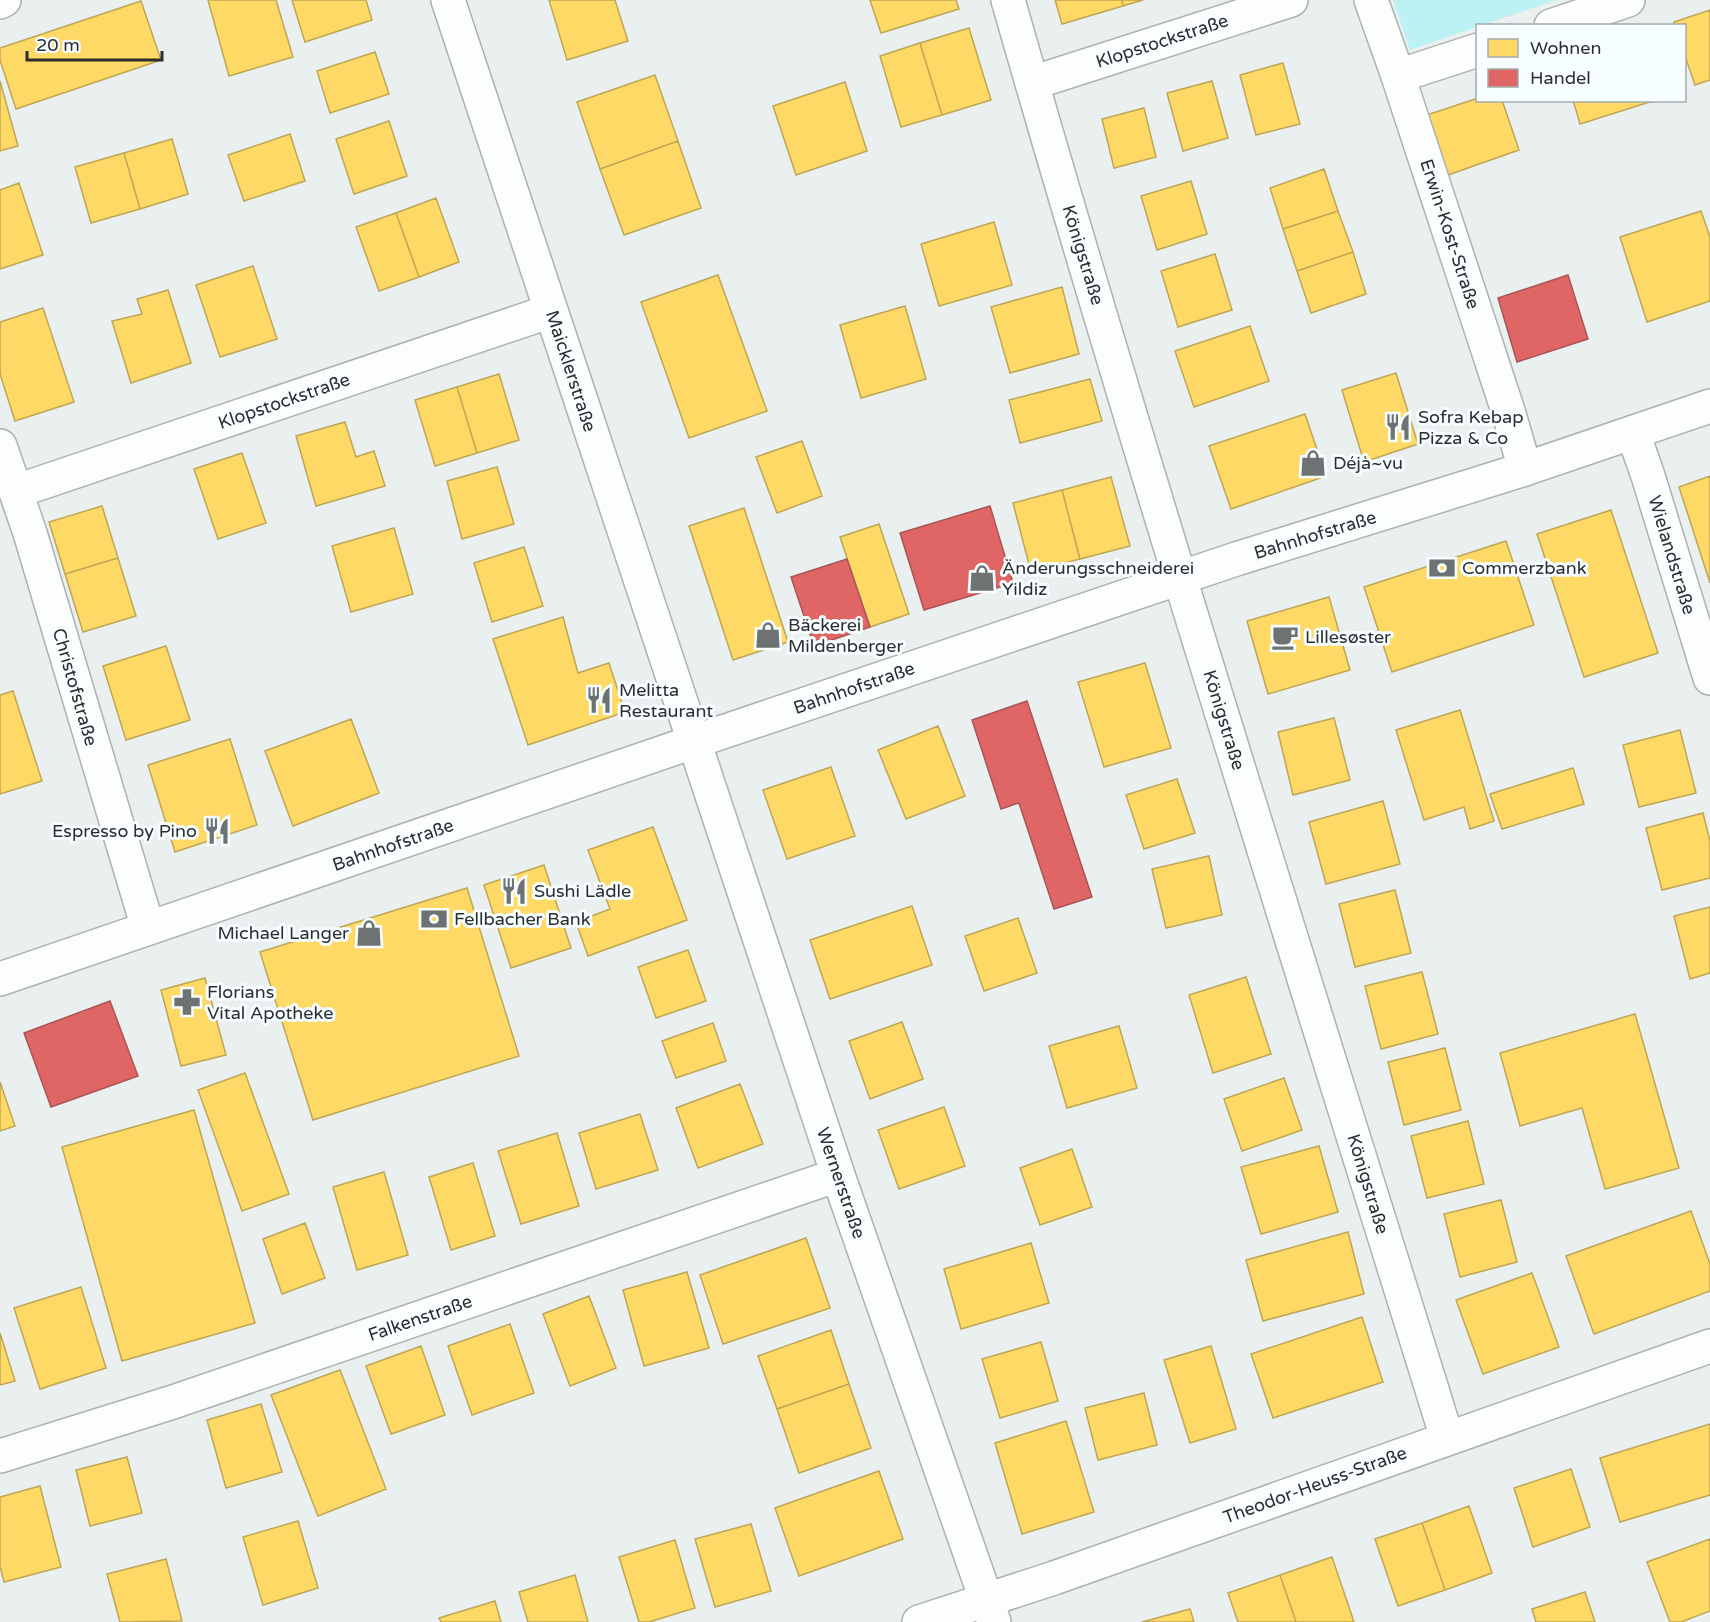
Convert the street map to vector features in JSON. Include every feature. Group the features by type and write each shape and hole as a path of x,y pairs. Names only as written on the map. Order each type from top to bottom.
{"street":[{"path":"0,2 4,0"},
{"name":"Maicklerstraße","path":"448,0 693,742"},
{"name":"Königstraße","path":"1008,0 1043,125 1180,578 1447,1438"},
{"name":"Klopstockstraße","path":"1032,83 1292,0"},
{"name":"Erwin-Kost-Straße","path":"1371,0 1509,414 1525,469"},
{"path":"1557,24 1628,0"},
{"path":"1398,76 1476,51"},
{"name":"Klopstockstraße","path":"17,492 551,311"},
{"name":"Bahnhofstraße","path":"0,979 1180,578 1525,469 1710,406"},
{"name":"Wielandstraße","path":"1633,433 1710,678"},
{"name":"Christofstraße","path":"0,446 17,492 148,928"},
{"name":"Wernerstraße","path":"693,742 838,1175 990,1611"},
{"name":"Falkenstraße","path":"0,1456 170,1403 838,1175"},
{"name":"Theodor-Heuss-Straße","path":"919,1622 990,1611 1054,1578 1710,1346"}],"shaded area":[{"path":"1393,0 1557,0 1484,24 1476,24 1476,27 1410,50"}],"building: Wohnen":[{"path":"208,0 276,0 293,57 229,76"},
{"path":"292,0 366,0 372,20 305,42"},
{"path":"549,0 615,0 628,41 567,60"},
{"path":"870,0 956,0 959,9 881,33"},
{"path":"1055,0 1122,0 1123,6 1062,24"},
{"path":"1122,0 1143,0 1123,6"},
{"path":"141,1 161,60 16,109 0,60 0,48"},
{"path":"1710,10 1710,80 1695,85 1686,59 1686,24 1674,24 1674,22"},
{"path":"969,28 991,100 942,115 920,43"},
{"path":"920,43 942,115 901,127 880,56"},
{"path":"375,52 389,94 330,113 317,71"},
{"path":"1283,63 1300,124 1256,135 1240,75"},
{"path":"655,75 678,141 600,169 577,102"},
{"path":"0,81 18,146 0,151"},
{"path":"1212,81 1228,138 1183,151 1167,93"},
{"path":"845,82 867,151 796,175 773,106"},
{"path":"1476,99 1476,102 1503,102 1519,150 1448,175 1427,115"},
{"path":"1574,102 1650,102 1580,124"},
{"path":"1144,108 1156,157 1114,168 1102,119"},
{"path":"389,121 407,176 354,194 336,139"},
{"path":"290,134 305,181 244,201 228,155"},
{"path":"172,139 188,194 140,209 124,153"},
{"path":"678,141 701,208 624,235 600,169"},
{"path":"124,153 140,209 91,223 75,167"},
{"path":"1324,169 1338,211 1283,229 1270,188"},
{"path":"1191,181 1207,234 1157,250 1141,196"},
{"path":"19,183 43,255 0,269 0,190"},
{"path":"436,198 459,262 419,277 396,213"},
{"path":"1338,211 1353,252 1297,271 1283,229"},
{"path":"1701,211 1710,237 1710,301 1647,322 1620,237"},
{"path":"396,213 419,277 379,291 356,227"},
{"path":"994,222 1012,285 939,306 921,244"},
{"path":"1353,252 1366,294 1311,313 1297,271"},
{"path":"1215,254 1232,310 1178,327 1161,271"},
{"path":"253,266 277,339 220,357 196,285"},
{"path":"718,275 767,411 689,438 641,302"},
{"path":"1062,287 1079,354 1010,373 991,307"},
{"path":"168,290 191,363 131,383 112,321 142,314 137,299"},
{"path":"905,306 926,379 861,398 840,325"},
{"path":"43,308 74,402 15,421 0,374 0,322"},
{"path":"1250,326 1269,381 1194,407 1175,351"},
{"path":"1396,373 1418,444 1364,462 1342,390"},
{"path":"499,374 519,440 477,453 457,387"},
{"path":"1090,379 1102,421 1020,443 1009,400"},
{"path":"457,387 477,453 435,466 415,400"},
{"path":"1305,414 1326,476 1231,509 1209,446"},
{"path":"345,422 356,457 374,451 385,486 316,506 296,436"},
{"path":"802,441 822,496 777,513 756,457"},
{"path":"242,453 266,523 218,539 194,469"},
{"path":"497,467 514,524 462,539 447,481"},
{"path":"1710,476 1710,583 1679,487"},
{"path":"1111,477 1130,546 1080,559 1062,490"},
{"path":"1062,490 1080,559 1031,572 1013,503"},
{"path":"102,506 118,558 65,574 49,522"},
{"path":"744,508 788,642 733,660 689,526"},
{"path":"1611,510 1658,653 1584,677 1537,534"},
{"path":"879,524 909,614 870,627 840,537"},
{"path":"394,528 413,594 351,612 332,546"},
{"path":"1506,541 1534,625 1392,672 1364,587"},
{"path":"524,547 543,606 492,622 474,563"},
{"path":"118,558 136,616 83,632 65,574"},
{"path":"1329,597 1350,670 1268,694 1247,621"},
{"path":"563,617 578,673 609,663 625,712 528,745 493,639"},
{"path":"166,646 190,720 126,740 103,666"},
{"path":"1145,663 1171,748 1104,767 1078,682"},
{"path":"13,691 42,781 0,794 0,695"},
{"path":"1460,710 1494,821 1470,829 1464,807 1424,820 1396,730"},
{"path":"1334,718 1350,780 1293,795 1278,732"},
{"path":"351,719 379,793 293,826 265,751"},
{"path":"938,726 965,796 906,819 878,750"},
{"path":"1680,730 1696,793 1639,807 1623,745"},
{"path":"230,739 257,825 175,852 148,765"},
{"path":"831,767 855,836 787,859 763,790"},
{"path":"1573,768 1584,804 1502,829 1490,794"},
{"path":"1177,779 1195,833 1144,849 1126,795"},
{"path":"1383,801 1400,864 1326,884 1309,822"},
{"path":"1703,813 1710,841 1710,878 1662,890 1646,828"},
{"path":"653,827 687,920 588,956 576,922 610,909 588,850"},
{"path":"1209,856 1222,915 1166,928 1152,869"},
{"path":"544,865 571,948 511,968 484,885"},
{"path":"467,888 519,1056 313,1120 260,952"},
{"path":"1395,890 1411,953 1355,967 1339,904"},
{"path":"912,906 932,965 830,999 810,940"},
{"path":"1710,907 1710,973 1690,979 1674,916"},
{"path":"1018,918 1037,973 984,991 965,936"},
{"path":"688,950 706,1001 656,1018 638,967"},
{"path":"1422,972 1438,1034 1381,1049 1365,986"},
{"path":"1246,977 1271,1054 1213,1073 1189,995"},
{"path":"205,978 226,1055 181,1066 161,990"},
{"path":"1635,1014 1679,1168 1605,1189 1582,1108 1520,1126 1500,1053"},
{"path":"902,1022 923,1079 870,1099 849,1041"},
{"path":"713,1023 726,1061 676,1078 662,1041"},
{"path":"1119,1026 1137,1088 1067,1108 1049,1046"},
{"path":"1445,1048 1461,1110 1404,1125 1388,1062"},
{"path":"245,1073 289,1194 242,1211 198,1090"},
{"path":"1284,1078 1302,1130 1242,1151 1224,1099"},
{"path":"0,1082 15,1126 0,1131"},
{"path":"740,1084 763,1144 698,1168 676,1108"},
{"path":"944,1107 965,1166 899,1189 878,1130"},
{"path":"194,1110 255,1323 122,1361 62,1147"},
{"path":"640,1114 658,1170 596,1189 579,1133"},
{"path":"1468,1121 1484,1184 1427,1198 1411,1136"},
{"path":"557,1133 579,1206 521,1224 498,1151"},
{"path":"1319,1146 1338,1212 1261,1234 1241,1167"},
{"path":"1072,1149 1092,1207 1040,1225 1020,1168"},
{"path":"473,1163 495,1236 451,1250 429,1177"},
{"path":"384,1172 408,1255 357,1270 333,1187"},
{"path":"1501,1200 1517,1262 1460,1277 1444,1214"},
{"path":"1691,1211 1710,1264 1710,1291 1594,1334 1566,1256"},
{"path":"305,1223 325,1278 282,1294 263,1239"},
{"path":"1348,1232 1364,1294 1263,1321 1246,1260"},
{"path":"806,1238 830,1308 723,1344 700,1275"},
{"path":"1031,1243 1049,1303 961,1329 944,1269"},
{"path":"687,1272 709,1348 644,1366 623,1290"},
{"path":"1532,1273 1559,1347 1483,1374 1456,1300"},
{"path":"81,1287 106,1368 40,1389 14,1308"},
{"path":"589,1296 616,1368 570,1386 543,1314"},
{"path":"1362,1317 1383,1382 1273,1418 1251,1354"},
{"path":"510,1324 534,1393 472,1415 448,1346"},
{"path":"831,1330 849,1384 777,1409 758,1356"},
{"path":"0,1333 15,1381 0,1385"},
{"path":"1041,1342 1058,1401 1000,1418 982,1359"},
{"path":"421,1346 445,1415 391,1434 366,1366"},
{"path":"1211,1346 1236,1429 1190,1443 1164,1360"},
{"path":"340,1370 386,1489 318,1516 271,1395"},
{"path":"849,1384 871,1448 799,1473 777,1409"},
{"path":"1144,1393 1157,1445 1098,1460 1085,1408"},
{"path":"261,1404 282,1472 226,1488 207,1420"},
{"path":"1066,1421 1094,1512 1022,1534 995,1443"},
{"path":"1710,1424 1710,1495 1620,1522 1600,1458"},
{"path":"127,1457 142,1513 90,1526 76,1470"},
{"path":"1571,1469 1590,1527 1533,1547 1514,1488"},
{"path":"879,1471 903,1539 799,1576 775,1508"},
{"path":"40,1486 61,1567 4,1582 0,1566 0,1497"},
{"path":"1469,1506 1492,1573 1445,1590 1422,1523"},
{"path":"298,1521 318,1588 263,1605 243,1537"},
{"path":"1422,1523 1445,1590 1398,1606 1375,1539"},
{"path":"751,1524 771,1591 715,1607 695,1539"},
{"path":"1710,1539 1710,1611 1681,1622 1670,1622 1647,1562"},
{"path":"675,1540 695,1608 649,1622 639,1622 619,1557"},
{"path":"1332,1557 1354,1622 1296,1622 1280,1575"},
{"path":"166,1559 182,1621 120,1622 107,1574"},
{"path":"575,1575 588,1622 528,1622 519,1592"},
{"path":"1280,1575 1296,1622 1238,1622 1228,1593"},
{"path":"1585,1592 1595,1622 1536,1622 1532,1609"},
{"path":"495,1601 501,1622 441,1622 439,1618"},
{"path":"1190,1609 1194,1622 1142,1622"}],"building: Handel":[{"path":"1568,275 1588,339 1517,362 1498,298"},
{"path":"990,506 1013,583 924,610 900,533"},
{"path":"847,559 870,627 814,646 791,577"},
{"path":"1027,701 1092,897 1054,909 1019,803 1001,809 972,720"},
{"path":"110,1001 138,1076 51,1107 24,1033"}],"place":[{"name":"Sofra Kebap Pizza & Co","path":"1398,427"},
{"name":"Déjà~vu","path":"1313,463"},
{"name":"Commerzbank","path":"1442,568"},
{"name":"Änderungsschneiderei Yildiz","path":"982,578"},
{"name":"Bäckerei Mildenberger","path":"768,635"},
{"name":"Lillesøster","path":"1285,637"},
{"name":"Melitta Restaurant","path":"599,700"},
{"name":"Espresso by Pino","path":"217,831"},
{"name":"Sushi Lädle","path":"514,891"},
{"name":"Fellbacher Bank","path":"434,919"},
{"name":"Michael Langer","path":"369,933"},
{"name":"Florians Vital Apotheke","path":"187,1002"}]}
